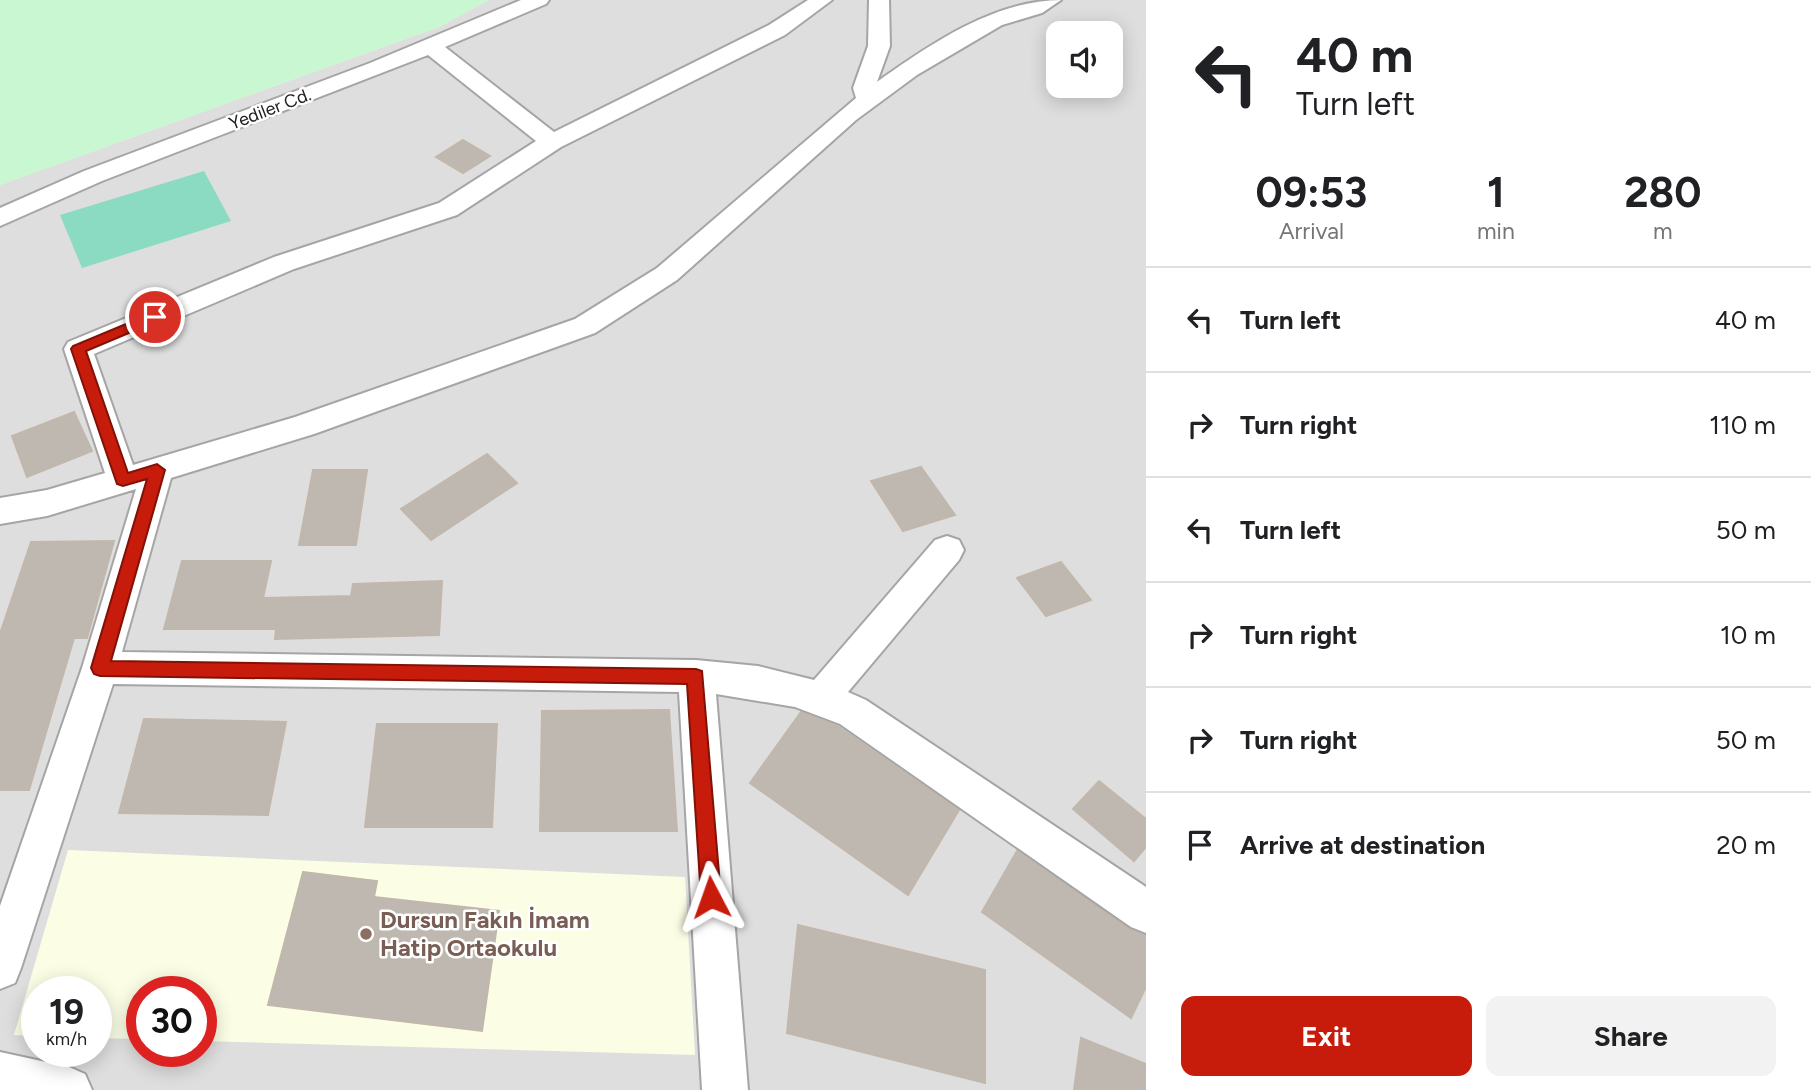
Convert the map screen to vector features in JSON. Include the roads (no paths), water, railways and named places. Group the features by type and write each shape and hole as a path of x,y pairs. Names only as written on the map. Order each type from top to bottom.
{"street":[{"name":"Yediler Cd.","path":"0,218 93,176 431,47 539,0"},
{"path":"0,968 100,668 140,475 78,349 284,263 448,209 552,142 777,30 822,0"},
{"path":"868,101 863,93 879,46 879,0"},
{"path":"0,511 47,503 303,426 585,326 667,274 848,115 909,70 994,20 1040,3"},
{"path":"431,47 552,142"},
{"path":"822,698 947,550"},
{"path":"100,668 696,676 786,686 853,712 1146,912"},
{"path":"696,676 725,1090"},
{"path":"0,1075 69,1090"}],"place":[{"name":"Dursun Fakıh İmam Hatip Ortaokulu","path":"366,934"}]}
